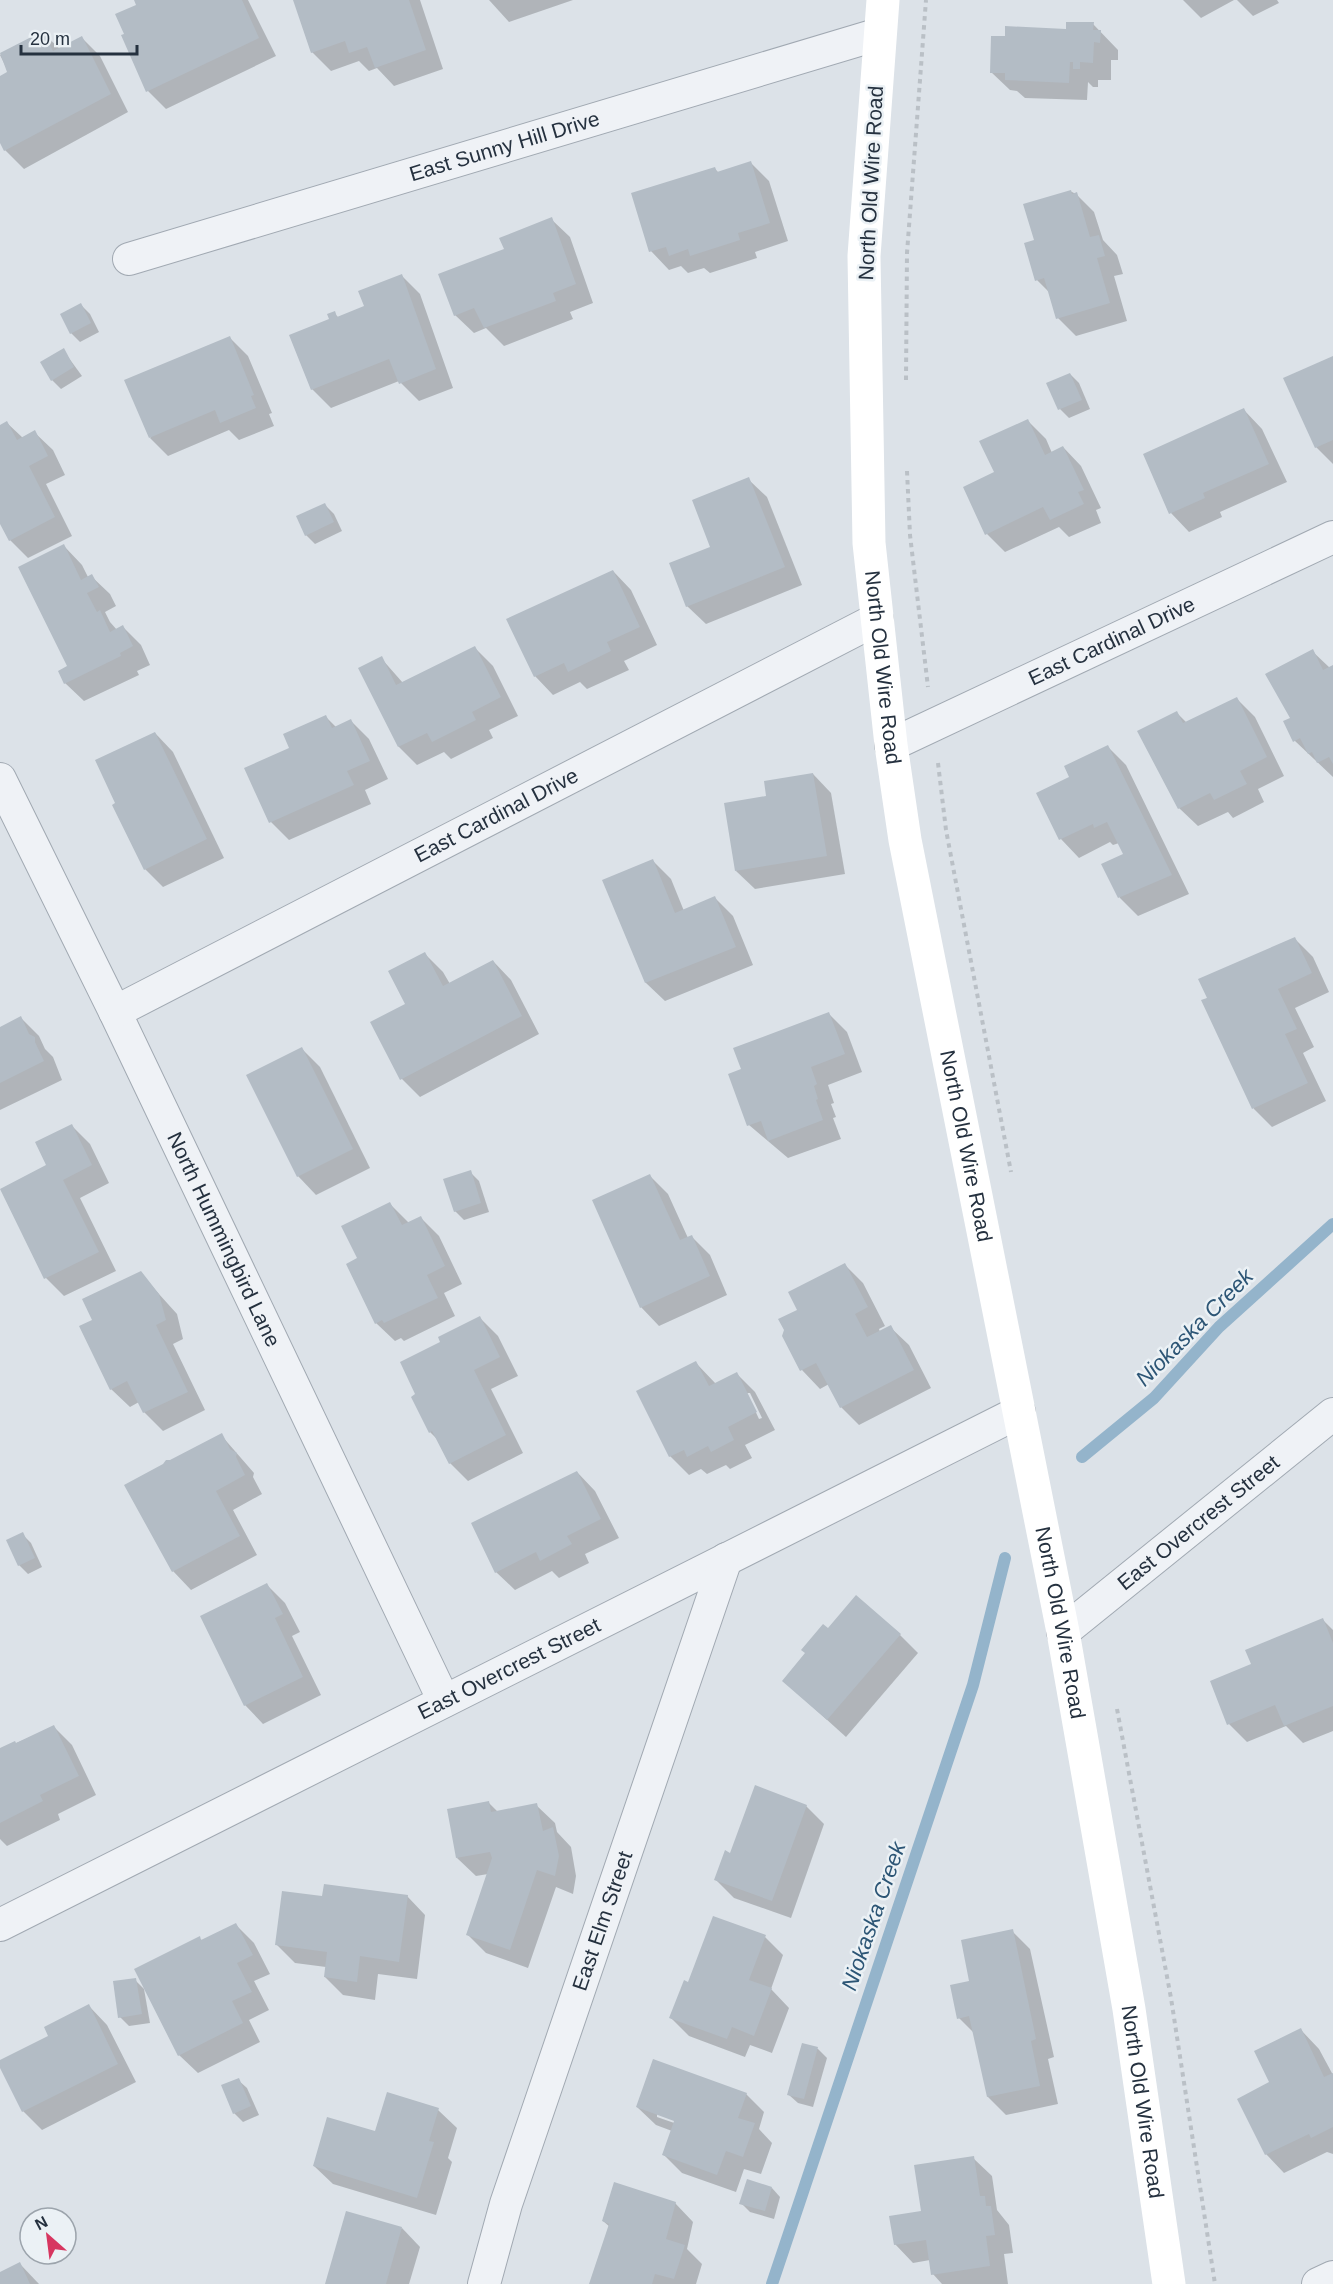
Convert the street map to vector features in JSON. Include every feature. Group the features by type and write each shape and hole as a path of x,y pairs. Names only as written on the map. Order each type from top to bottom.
{"street":[{"name":"North Old Wire Road","path":"883,0 864,256 869,543 891,745 905,840 1063,1632 1129,2009 1169,2284"},
{"name":"East Sunny Hill Drive","path":"129,259 879,34"},
{"name":"East Cardinal Drive","path":"891,745 1333,537"},
{"name":"East Cardinal Drive","path":"115,1012 877,619"},
{"name":"North Hummingbird Lane","path":"0,779 115,1012 444,1701"},
{"name":"East Overcrest Street","path":"0,1926 1019,1412"},
{"name":"East Overcrest Street","path":"1063,1632 1333,1414"},
{"name":"East Elm Street","path":"484,2284 506,2204 726,1559"},
{"path":"1318,2284 1333,2277"}],"path":[{"path":"905,388 908,243 926,0"},
{"path":"907,467 910,535 925,664"},
{"path":"939,769 946,830 1012,1177"},
{"path":"1114,1698 1171,1998 1215,2284"}],"building":[{"path":"134,0 242,0 259,38 146,92 121,35 124,34 115,14 136,5"},
{"path":"293,0 409,0 426,50 375,68 367,47 349,53 345,41 311,53"},
{"path":"1066,22 1094,22 1093,30 1101,30 1100,43 1094,42 1093,63 1080,62 1080,69 1073,69 1073,62 1070,62 1069,83 1005,80 1005,73 990,73 991,36 1005,36 1005,26 1066,29"},
{"path":"43,31 53,51 82,36 111,94 4,151 0,143 0,76 7,72 0,53"},
{"path":"751,161 770,223 738,233 740,240 690,256 688,249 669,256 666,247 649,252 631,193 715,167 717,172"},
{"path":"1071,190 1072,194 1077,192 1090,237 1099,235 1105,256 1097,258 1110,303 1056,319 1044,278 1035,281 1024,243 1034,240 1023,204"},
{"path":"552,217 576,284 553,293 556,301 484,328 474,308 454,316 438,274 504,249 499,238"},
{"path":"402,274 436,369 399,384 389,359 311,390 289,335 329,319 327,314 335,311 337,317 364,306 358,291"},
{"path":"81,303 91,323 70,334 60,314"},
{"path":"230,336 254,395 251,396 256,408 220,423 215,410 149,438 124,380"},
{"path":"64,348 74,367 51,381 40,362"},
{"path":"1333,356 1333,440 1315,448 1283,378"},
{"path":"1070,373 1082,400 1058,410 1046,383"},
{"path":"1244,408 1269,464 1203,493 1205,498 1169,514 1143,454"},
{"path":"1028,419 1045,455 1063,446 1084,490 1078,492 1084,504 1050,520 1043,507 985,535 963,487 994,472 979,441"},
{"path":"7,421 17,440 35,430 48,456 29,466 55,517 9,541 0,524 0,425"},
{"path":"749,477 785,567 686,607 669,563 710,547 692,500"},
{"path":"325,503 334,522 305,536 296,516"},
{"path":"64,544 81,580 92,574 99,587 87,593 97,612 100,610 110,632 123,625 133,646 120,653 121,656 64,684 58,671 67,666 18,567"},
{"path":"613,570 640,627 607,642 611,651 568,672 564,663 534,677 506,619"},
{"path":"475,646 501,697 472,712 476,720 432,742 427,733 398,747 358,668 382,656 396,685"},
{"path":"1313,649 1323,670 1333,665 1333,764 1329,757 1317,763 1312,752 1308,754 1300,738 1293,742 1283,721 1290,718 1265,674"},
{"path":"1237,697 1267,757 1240,771 1247,784 1214,800 1210,793 1178,809 1137,731 1177,711 1183,723"},
{"path":"326,715 332,728 351,719 370,761 347,771 354,785 269,823 244,768 289,748 283,734"},
{"path":"155,732 207,839 144,870 112,805 115,803 95,760"},
{"path":"1108,745 1172,875 1118,898 1101,864 1123,854 1107,822 1094,828 1093,824 1059,840 1036,793 1069,777 1064,766"},
{"path":"813,773 827,856 735,871 724,803 766,796 764,781"},
{"path":"653,859 675,913 715,896 736,947 645,983 602,880"},
{"path":"1295,937 1312,973 1278,989 1297,1029 1285,1034 1308,1083 1252,1109 1201,1000 1207,998 1198,979"},
{"path":"425,952 443,986 493,960 522,1016 400,1080 370,1022 405,1004 388,971"},
{"path":"829,1012 845,1054 811,1067 817,1084 814,1086 818,1099 816,1100 823,1120 768,1141 761,1121 747,1126 728,1074 741,1069 733,1048"},
{"path":"21,1016 29,1034 35,1037 44,1061 0,1083 0,1027"},
{"path":"302,1047 353,1149 297,1177 246,1075"},
{"path":"72,1124 92,1165 63,1180 99,1252 44,1279 0,1189 46,1165 35,1142"},
{"path":"471,1170 481,1203 454,1212 443,1179"},
{"path":"650,1174 680,1240 692,1235 710,1276 640,1308 592,1200"},
{"path":"390,1202 402,1225 421,1216 445,1266 427,1275 438,1298 384,1323 382,1320 375,1324 346,1264 357,1258 341,1226"},
{"path":"845,1263 868,1307 855,1314 867,1337 891,1325 914,1370 840,1408 816,1363 800,1371 782,1336 784,1330 778,1319 797,1310 788,1292"},
{"path":"141,1271 159,1294 166,1320 156,1325 188,1392 143,1413 127,1381 110,1390 79,1326 92,1320 82,1299"},
{"path":"480,1316 500,1357 474,1370 506,1435 449,1464 432,1431 429,1433 411,1397 415,1394 400,1362 440,1342 438,1337"},
{"path":"696,1361 709,1386 737,1372 757,1412 728,1427 734,1440 711,1452 708,1446 687,1457 684,1450 669,1457 636,1391"},
{"path":"222,1433 230,1449 237,1453 236,1457 245,1475 216,1491 240,1536 172,1572 124,1485 163,1464 166,1460"},
{"path":"577,1471 601,1519 567,1536 572,1544 540,1561 536,1552 495,1573 471,1523"},
{"path":"23,1532 35,1558 18,1566 6,1540"},
{"path":"267,1583 283,1614 275,1618 303,1677 244,1706 200,1616"},
{"path":"856,1595 901,1634 827,1720 782,1681 805,1653 801,1650 823,1624 828,1628"},
{"path":"1323,1618 1333,1643 1333,1706 1284,1726 1275,1705 1227,1725 1210,1681 1251,1664 1245,1650"},
{"path":"54,1725 79,1776 40,1795 43,1801 0,1823 0,1748"},
{"path":"755,1785 807,1805 772,1901 714,1880 725,1850 730,1853"},
{"path":"489,1801 491,1812 537,1803 543,1831 553,1827 559,1856 555,1876 537,1870 510,1950 466,1935 492,1858 490,1852 456,1858 447,1809"},
{"path":"324,1884 408,1895 399,1962 360,1956 357,1982 324,1977 327,1952 275,1945 282,1891 322,1896"},
{"path":"713,1916 766,1935 749,1980 772,1988 754,2036 732,2027 727,2039 669,2018 684,1980 688,1982"},
{"path":"236,1923 253,1955 237,1963 252,1992 232,2001 243,2023 178,2056 134,1969 200,1936 201,1940"},
{"path":"1013,1929 1036,2039 1031,2041 1040,2086 987,2097 969,2016 957,2019 950,1985 969,1981 961,1940"},
{"path":"136,1978 142,2014 118,2018 113,1981"},
{"path":"89,2004 118,2064 22,2112 0,2068 0,2060 48,2036 44,2027"},
{"path":"1301,2028 1324,2077 1333,2073 1333,2127 1311,2138 1309,2134 1265,2155 1237,2099 1269,2082 1254,2051"},
{"path":"802,2043 818,2047 804,2099 787,2095"},
{"path":"653,2059 747,2093 738,2118 755,2123 743,2157 726,2151 717,2175 662,2155 674,2121 636,2107"},
{"path":"239,2078 251,2106 233,2114 221,2085"},
{"path":"387,2092 439,2108 429,2141 434,2142 417,2198 313,2166 327,2117 375,2131"},
{"path":"974,2156 980,2196 985,2196 986,2206 991,2206 995,2235 986,2236 990,2266 931,2275 926,2240 894,2245 889,2216 921,2211 914,2165"},
{"path":"747,2179 772,2187 765,2211 739,2204"},
{"path":"614,2182 676,2202 666,2239 685,2245 674,2279 655,2274 652,2284 589,2284 609,2224 602,2221"},
{"path":"346,2211 402,2227 386,2284 325,2284"},
{"path":"18,2263 18,2266 22,2266 30,2284 0,2284 0,2272"}],"waterway":[{"name":"Niokaska Creek","path":"1082,1457 1154,1398 1219,1327 1333,1224"},
{"name":"Niokaska Creek","path":"772,2284 973,1685 1005,1558"}]}
